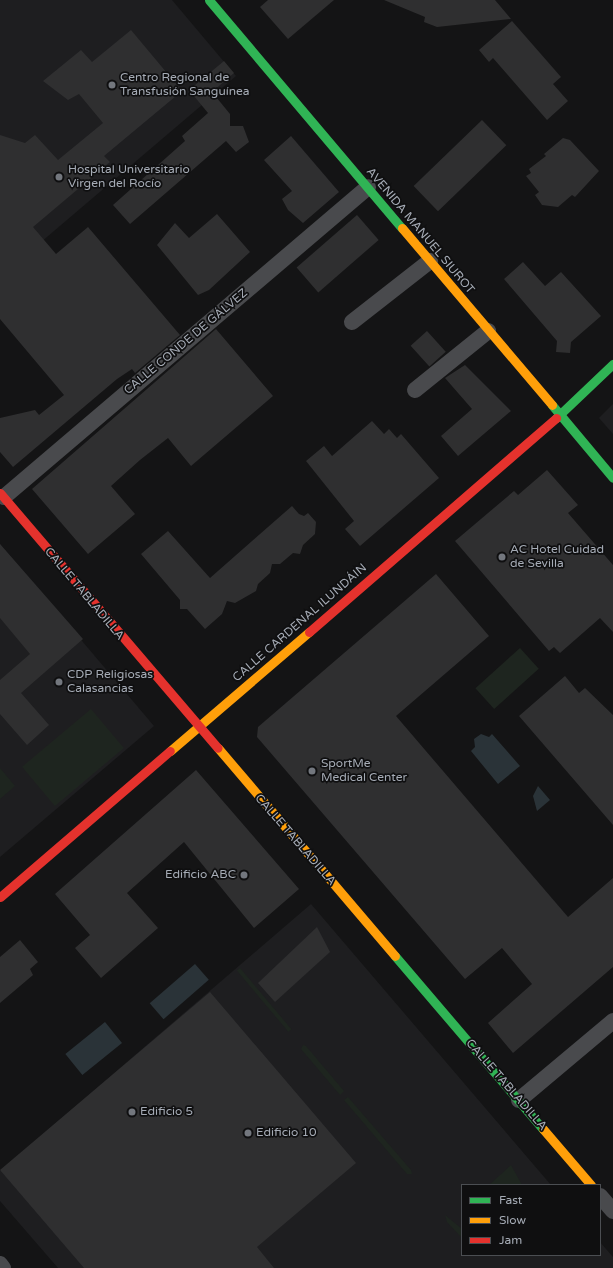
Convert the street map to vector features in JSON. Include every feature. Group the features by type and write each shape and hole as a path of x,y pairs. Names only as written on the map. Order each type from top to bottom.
{"main road":[{"name":"AVENIDA MANUEL SIUROT","path":"209,0 368,187 559,416 613,478"},
{"name":"CALLE CARDENAL ILUNDÁIN","path":"0,897 559,416 613,364"},
{"name":"CALLE TABLADILLA","path":"2,495 197,727 590,1184"}],"street":[{"name":"CALLE CONDE DE GÁLVEZ","path":"2,495 368,187"},
{"path":"352,322 430,261"},
{"path":"415,390 488,331"},
{"path":"519,1100 611,1027"},
{"path":"601,1197 613,1211"},
{"path":"0,1264 3,1268"}],"shaded area":[{"name":"Hospital Universitario Virgen del Rocío","path":"0,0 172,0 236,76 0,277"},
{"path":"613,404 613,434 599,418"},
{"name":"CDP Religiosas Calasancias","path":"0,544 154,726 0,857"},
{"path":"520,648 539,669 494,709 475,688"},
{"path":"91,709 124,748 55,806 22,767"},
{"path":"481,734 489,737 492,734 520,766 498,784 471,751 475,747 474,739"},
{"path":"0,768 15,786 0,799"},
{"path":"538,786 550,800 537,811 533,796"},
{"path":"311,904 550,1184 461,1184 461,1256 601,1256 601,1243 613,1257 613,1268 58,1268 0,1201 0,1171"},
{"path":"195,964 209,980 163,1019 150,1003"},
{"path":"240,968 291,1029 288,1032 237,971"},
{"path":"105,1022 122,1043 82,1075 65,1054"},
{"path":"303,1045 306,1046 344,1091 340,1095 301,1049"},
{"path":"348,1097 411,1170 412,1174 407,1174 344,1100"},
{"path":"511,1165 521,1184 490,1184"},
{"path":"445,1215 461,1228 461,1237 447,1222"}],"building":[{"path":"268,0 334,0 288,39 260,7"},
{"path":"384,0 495,0 511,19 437,27 424,22 425,17"},
{"path":"512,21 561,77 553,84 568,101 547,120 493,58 489,62 479,50"},
{"path":"131,30 182,91 104,156 110,162 33,227 56,254 88,227 180,335 135,373 132,369 117,379 13,467 0,452 0,418 35,410 39,415 64,395 0,319 0,135 25,143 35,135 58,160 103,123 79,94 68,100 43,81 81,50 92,62"},
{"path":"224,61 234,73 212,92 230,114 230,126 243,126 249,142 236,152 226,141 130,224 113,205 185,141 182,136 208,113 189,90"},
{"path":"482,120 506,145 438,211 414,186"},
{"path":"291,136 339,192 303,223 288,210 282,199 292,191 264,160"},
{"path":"563,138 570,140 599,171 575,197 572,195 558,207 542,205 535,195 539,192 526,176 531,173 529,169 546,156 544,154"},
{"path":"217,214 250,252 209,290 198,295 157,245 175,223 189,238"},
{"path":"357,215 379,240 318,292 297,267"},
{"path":"523,262 545,286 561,272 601,316 571,342 570,353 556,352 557,341 504,279"},
{"path":"216,329 273,396 191,466 168,438 140,460 111,486 135,514 88,554 32,489"},
{"path":"427,331 446,352 429,367 411,346"},
{"path":"465,365 511,411 458,456 441,436 472,409 445,378"},
{"path":"372,421 384,434 389,429 397,438 401,434 439,478 360,546 345,529 354,521 306,461 324,446 332,456"},
{"name":"AC Hotel Cuidad de Sevilla","path":"547,470 578,505 568,513 613,565 613,632 600,618 560,653 554,647 549,651 455,541 514,491 518,495"},
{"path":"292,506 299,514 304,516 308,513 316,522 315,534 303,545 300,554 293,553 280,564 272,564 270,573 258,584 256,591 235,603 227,601 222,614 205,629 187,609 180,609 180,600 141,554 168,531 210,578"},
{"path":"0,544 83,639 21,693 49,725 27,745 0,714 0,680 30,654 0,618"},
{"path":"436,574 489,636 396,716 568,917 613,878 613,967 513,1053 488,1023 532,984 502,948 465,979 257,737 258,727"},
{"path":"565,676 579,693 585,688 613,715 613,825 519,716"},
{"name":"Edificio ABC","path":"196,770 299,889 254,928 184,842 127,893 158,928 101,978 75,948 90,935 55,894"},
{"path":"317,927 330,952 275,1002 258,983"},
{"path":"20,940 38,962 30,969 33,975 0,1003 0,957"},
{"path":"210,992 356,1163 257,1247 274,1268 84,1268 0,1170"}],"traffic: fast":[{"path":"209,0 402,228"},
{"path":"556,418 613,364"},
{"path":"552,405 613,478"},
{"path":"395,956 543,1129"}],"traffic: slow":[{"path":"402,228 552,405"},
{"path":"170,751 309,632"},
{"path":"218,748 395,956"},
{"path":"543,1129 590,1184"}],"traffic: jam":[{"path":"309,632 556,418"},
{"path":"0,493 218,748"},
{"path":"0,897 170,751"}],"place":[{"name":"Centro Regional de Transfusión Sanguínea","path":"112,85"},
{"name":"Hospital Universitario Virgen del Rocío","path":"59,177"},
{"name":"AC Hotel Cuidad de Sevilla","path":"502,557"},
{"name":"CDP Religiosas Calasancias","path":"59,682"},
{"name":"SportMe Medical Center","path":"312,771"},
{"name":"Edificio ABC","path":"244,875"},
{"name":"Edificio 5","path":"132,1112"},
{"name":"Edificio 10","path":"248,1133"}]}
